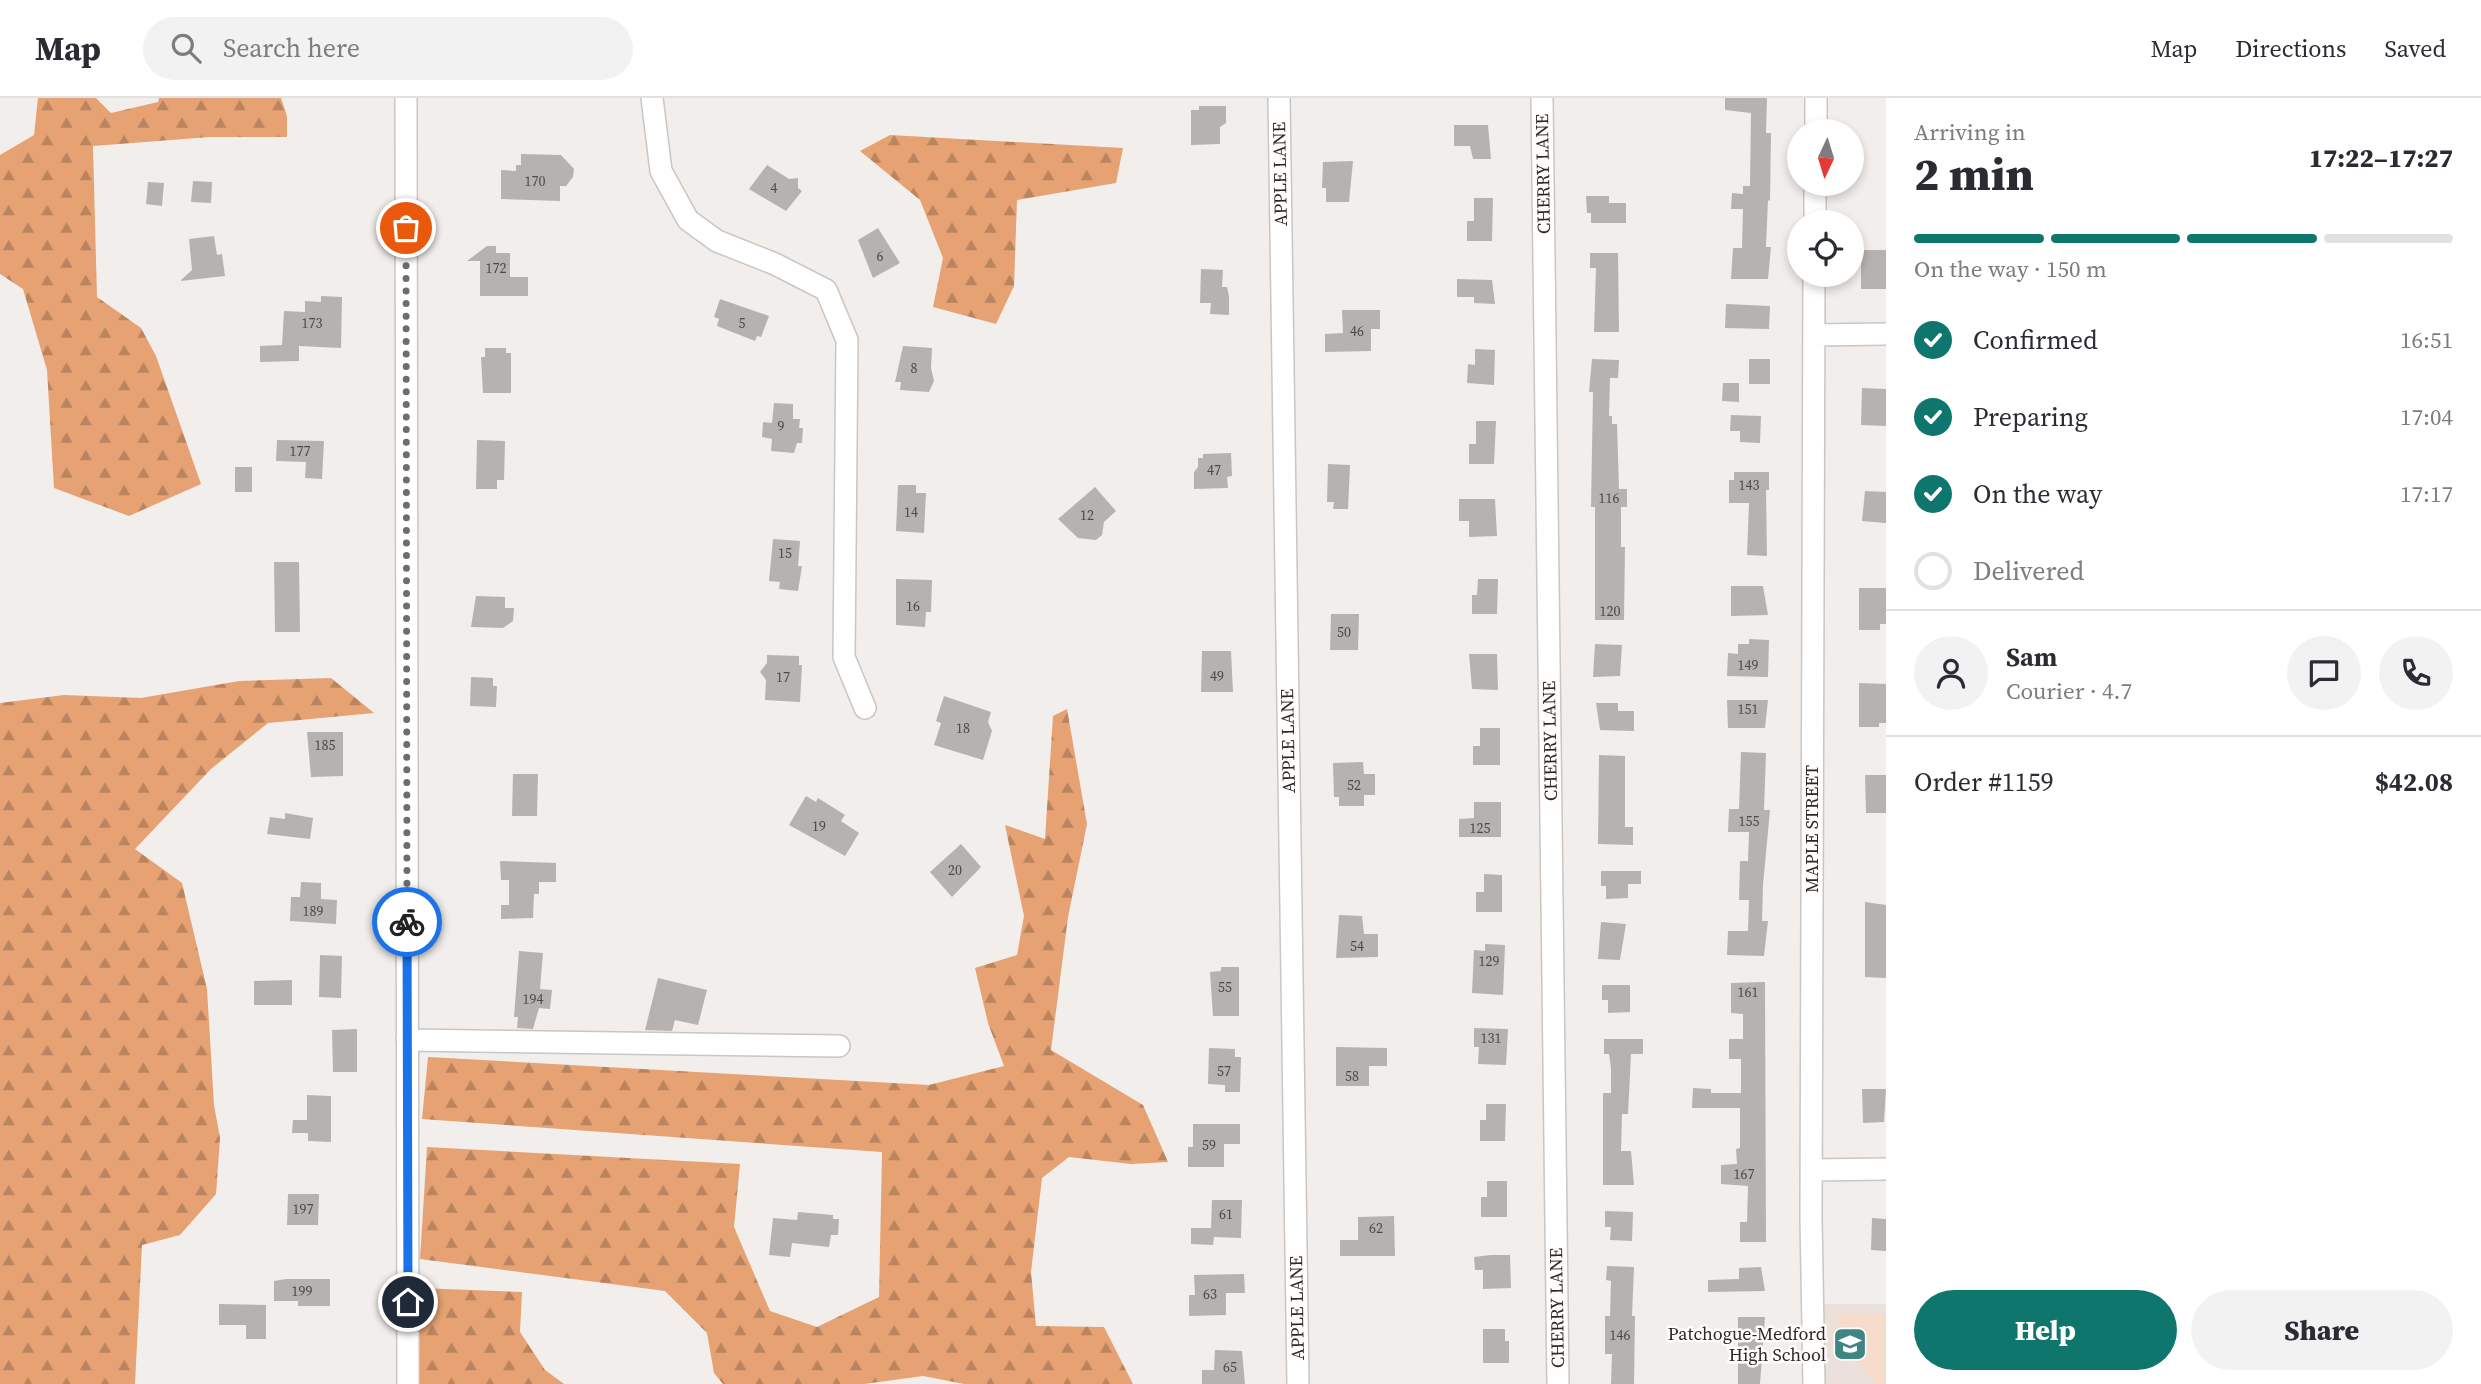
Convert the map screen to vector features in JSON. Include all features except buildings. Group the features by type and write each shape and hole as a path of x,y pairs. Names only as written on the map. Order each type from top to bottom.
{"street":[{"path":"406,98 408,1384"},
{"path":"652,98 661,171 688,220 717,241 775,264 826,290 847,340 844,657 865,708"},
{"name":"APPLE LANE","path":"1279,98 1298,1384"},
{"name":"CHERRY LANE","path":"1542,98 1558,1384"},
{"path":"1816,98 1816,119"},
{"name":"MAPLE STREET","path":"1814,287 1811,1170 1814,1384"},
{"path":"1814,335 1886,334"},
{"path":"407,1040 839,1046"},
{"path":"1811,1170 1886,1169"}],"shaded area":[{"name":"Patchogue-Medford High School","path":"1814,1304 1886,1304 1886,1384 1814,1384"},
{"path":"1837,1314 1886,1314 1886,1384 1878,1384 1837,1342"}],"green space":[{"path":"38,98 96,98 111,113 158,102 159,98 281,98 287,116 287,137 210,137 93,146 97,297 141,328 156,356 201,484 129,516 54,488 47,370 23,289 0,274 0,155 34,135"},
{"path":"890,135 1123,148 1116,183 1017,200 1014,286 996,324 933,307 943,258 920,200 860,151"},
{"path":"331,678 374,713 268,723 211,769 135,849 182,883 207,989 214,1105 220,1138 216,1194 180,1235 142,1245 135,1384 0,1384 0,703 64,695 141,698 239,681"},
{"path":"1067,709 1087,824 1068,917 1051,1050 1143,1105 1168,1162 1131,1164 1069,1157 1042,1178 1031,1272 1036,1326 1104,1327 1133,1384 964,1384 923,1376 864,1384 723,1384 714,1373 707,1333 665,1291 420,1259 427,1147 740,1164 734,1227 770,1311 817,1327 879,1297 882,1152 422,1119 428,1057 929,1085 1004,1066 988,1023 975,968 1017,955 1024,916 1005,825 1045,839 1053,716"},
{"path":"418,1288 522,1292 520,1332 545,1370 564,1384 418,1384"}],"way so far":[{"path":"406,228 407,922"}],"place":[{"name":"Patchogue-Medford High School","path":"1850,1344"}],"route":[{"path":"407,922 408,1302"}]}
